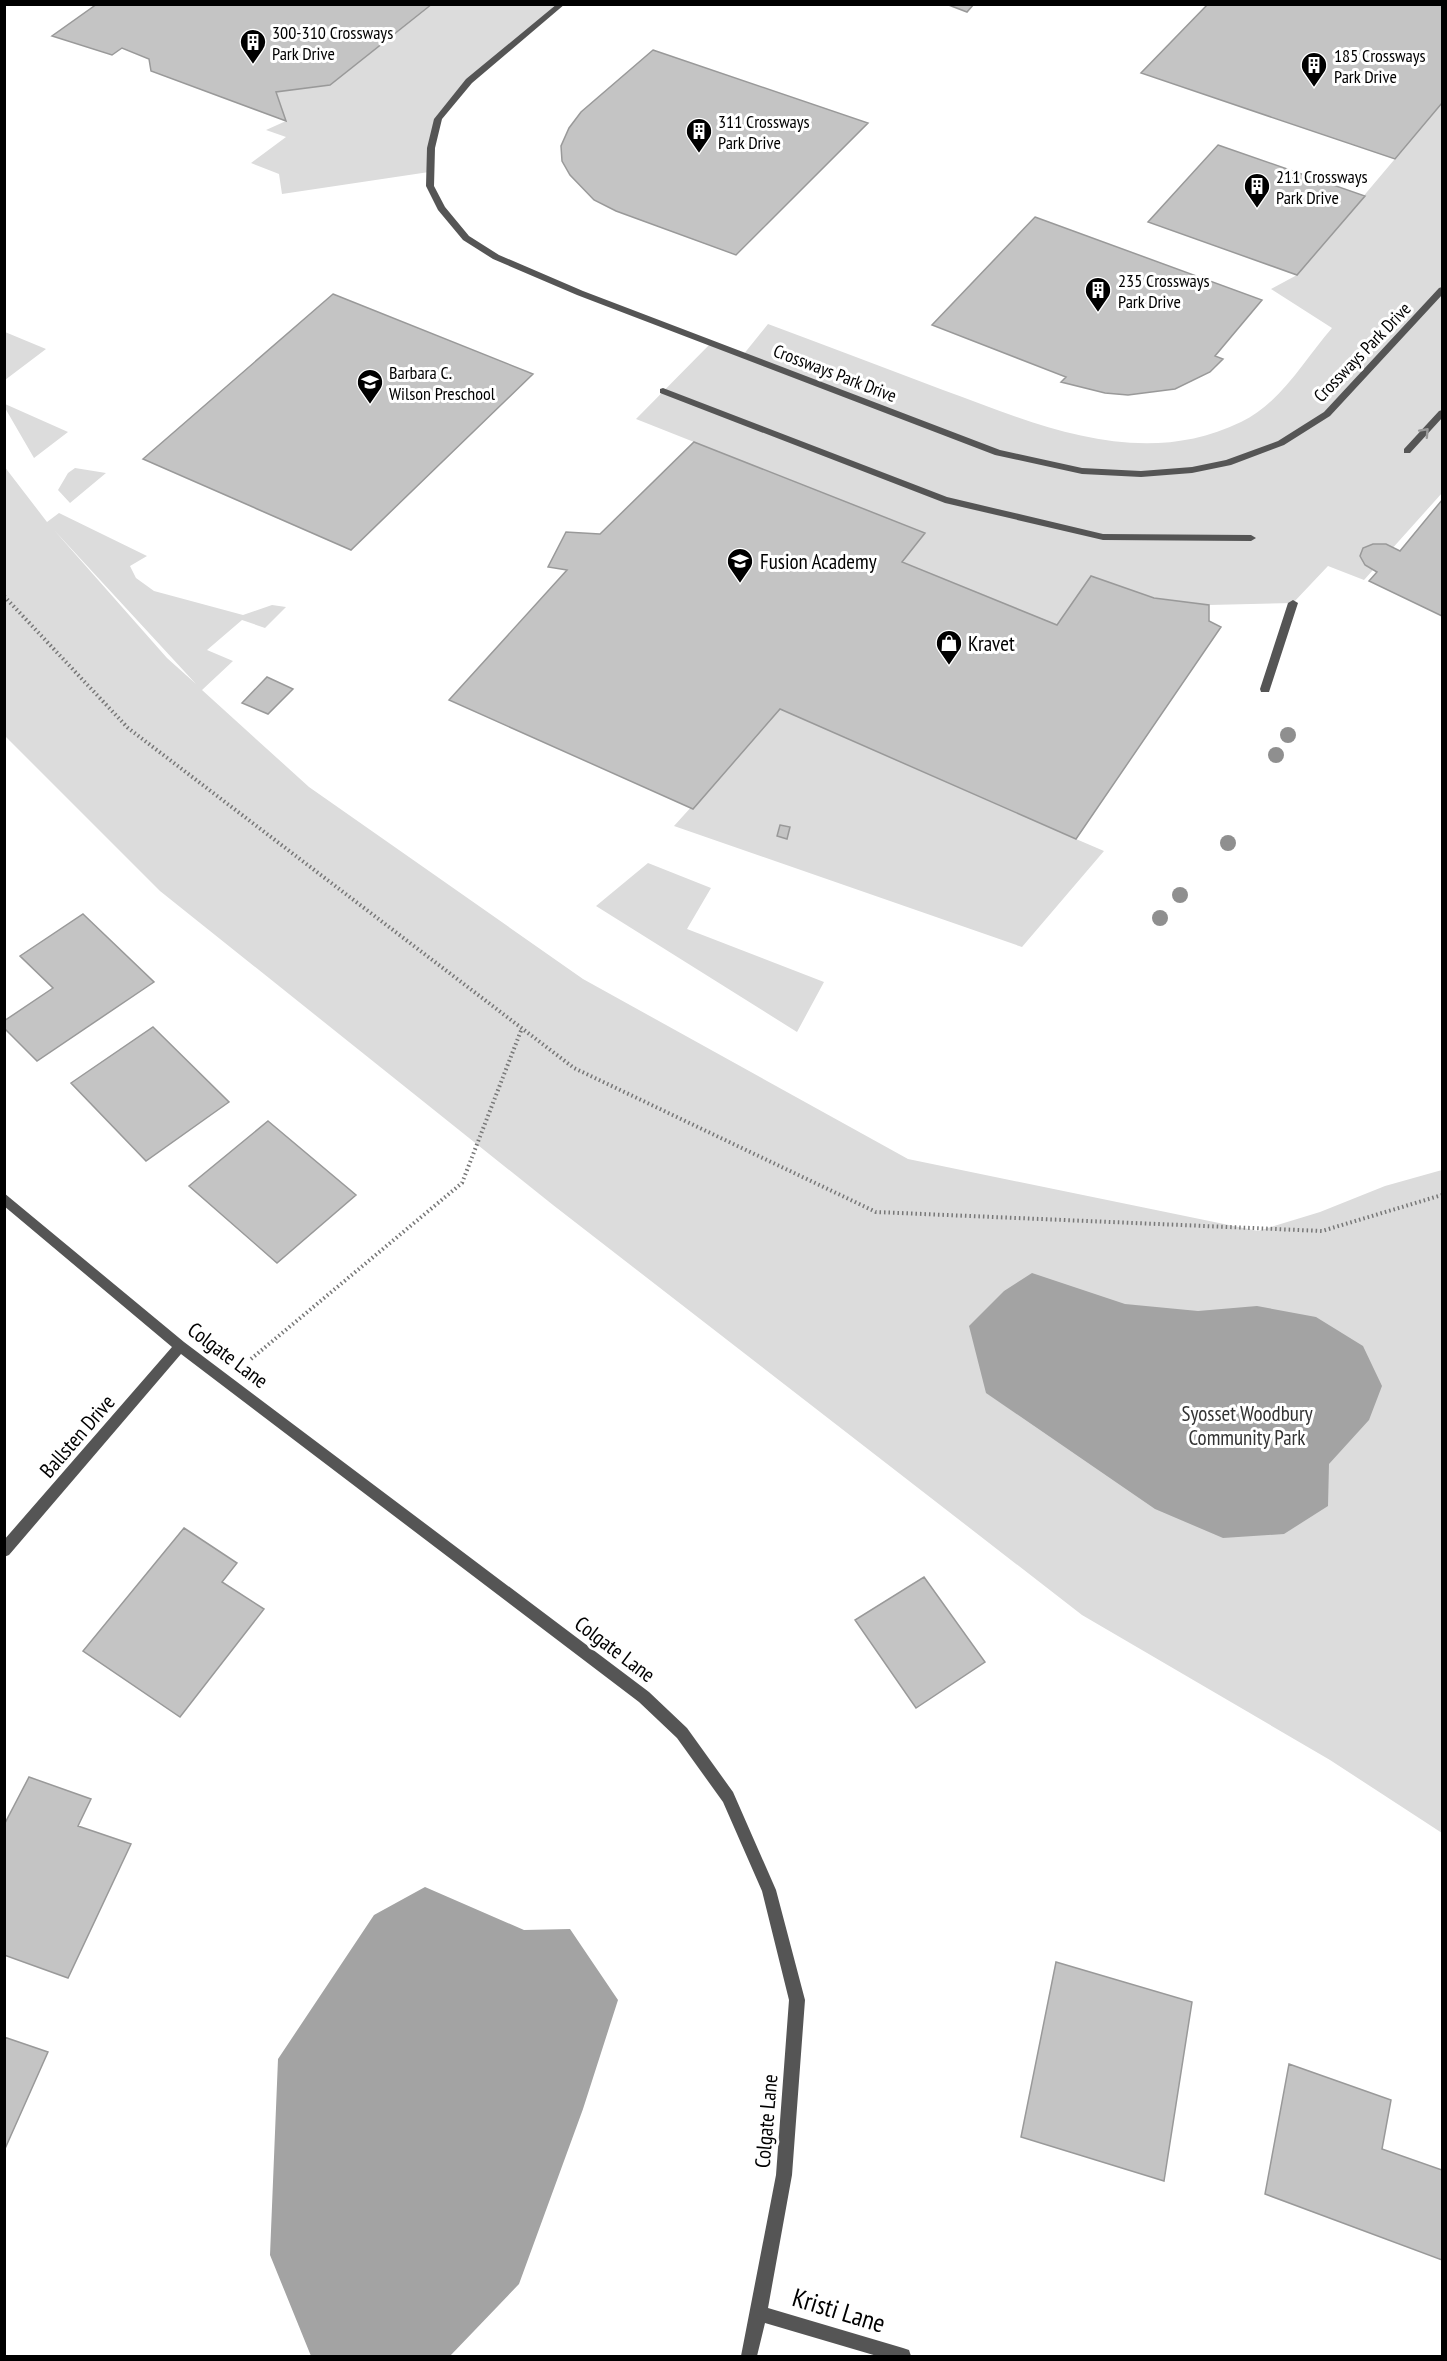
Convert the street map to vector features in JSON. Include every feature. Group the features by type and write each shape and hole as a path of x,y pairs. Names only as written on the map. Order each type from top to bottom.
{"street":[{"name":"Crossways Park Drive","path":"562,4 469,81 438,119 431,148 430,186 441,208 466,238 496,257 580,293 998,453 1082,471 1141,474 1192,470 1228,463 1281,443 1327,414 1443,290"},
{"path":"663,391 945,500 1103,537 1251,538"},
{"path":"1407,451 1443,413"},
{"path":"1265,689 1293,603"},
{"name":"Colgate Lane","path":"4,1198 180,1346 644,1697 682,1733 728,1797 769,1890 797,2000 784,2175 749,2356"},
{"name":"Ballsten Drive","path":"4,1551 180,1346"},
{"name":"Kristi Lane","path":"759,2313 903,2356"}],"path":[{"path":"4,596 128,728 574,1068 876,1212 1322,1231 1443,1195"},
{"path":"226,1380 462,1182 522,1028"}],"green space":[{"path":"432,5 558,5 469,81 438,119 429,172 282,194 279,174 251,163 286,137 266,130 286,121 276,92 330,85"},
{"path":"1442,103 1442,493 1364,580 1328,566 1293,603 1209,605 1154,598 1057,625 902,562 924,533 636,419 711,343 743,355 768,324 1016,417 1090,438 1128,443 1165,443 1203,436 1241,422 1268,404 1280,392 1332,328 1271,289 1297,275"},
{"path":"5,332 46,349 5,380"},
{"path":"4,404 68,432 34,458"},
{"name":"Syosset Woodbury Community Park","path":"4,466 47,522 59,513 147,556 130,566 136,578 154,591 243,615 272,605 286,607 265,628 242,620 207,650 233,661 202,690 309,787 583,979 908,1159 1258,1231 1320,1212 1385,1186 1442,1170 1442,1833 1330,1760 1082,1615 553,1205 160,891 5,736","holes":["54,530 196,684 167,658"]},
{"path":"75,468 106,473 70,503 58,490 68,473"},
{"path":"780,709 1104,851 1022,947 674,826"},
{"path":"648,863 711,888 687,929 824,982 797,1032 596,906"}],"shaded area":[{"path":"1032,1273 1125,1304 1198,1311 1257,1306 1316,1317 1363,1346 1382,1386 1369,1420 1329,1464 1328,1506 1284,1534 1223,1538 1155,1509 986,1393 969,1326 1004,1291"},
{"path":"425,1887 524,1930 570,1929 618,2000 583,2109 519,2284 450,2356 311,2356 270,2255 278,2059 374,1915"}],"building":[{"name":"300-310 Crossways Park Drive","path":"97,4 432,4 330,85 276,92 286,121 151,71 149,59 122,48 112,55 52,36"},
{"path":"946,4 974,4 967,12"},
{"name":"185 Crossways Park Drive","path":"1208,4 1442,4 1442,103 1395,159 1141,73"},
{"name":"311 Crossways Park Drive","path":"653,50 868,123 736,255 616,211 594,200 570,175 562,161 561,146 569,128 581,112"},
{"name":"211 Crossways Park Drive","path":"1218,145 1365,196 1297,275 1148,222"},
{"name":"235 Crossways Park Drive","path":"1035,217 1262,300 1215,356 1223,359 1210,372 1175,389 1128,395 1105,393 1061,382 1066,377 932,325"},
{"path":"333,294 533,374 351,550 143,459"},
{"path":"694,442 925,533 902,562 1057,625 1091,576 1154,598 1209,605 1209,621 1221,627 1076,839 780,709 693,809 449,700 567,570 548,567 566,532 600,534"},
{"path":"1442,500 1442,616 1369,581 1377,572 1365,565 1360,556 1363,548 1373,544 1386,544 1400,551"},
{"path":"267,677 293,689 268,714 242,703"},
{"path":"780,825 790,827 787,839 777,836"},
{"path":"83,914 154,982 37,1061 4,1028 4,1021 53,988 20,956"},
{"path":"153,1027 229,1102 146,1161 71,1083"},
{"path":"268,1121 356,1195 277,1263 189,1186"},
{"path":"184,1528 237,1563 222,1582 264,1609 180,1717 83,1651"},
{"path":"924,1577 985,1662 916,1708 855,1620"},
{"path":"29,1777 91,1799 78,1826 131,1844 68,1978 4,1955 4,1825"},
{"path":"1056,1962 1192,2002 1164,2181 1021,2137"},
{"path":"4,2037 48,2052 4,2151"},
{"path":"1289,2064 1391,2100 1382,2149 1442,2170 1442,2260 1265,2194"}],"place":[{"name":"300-310 Crossways Park Drive","path":"253,65"},
{"name":"185 Crossways Park Drive","path":"1314,88"},
{"name":"311 Crossways Park Drive","path":"699,154"},
{"name":"211 Crossways Park Drive","path":"1257,209"},
{"name":"235 Crossways Park Drive","path":"1098,313"},
{"name":"Barbara C. Wilson Preschool","path":"370,405"},
{"name":"Fusion Academy","path":"740,584"},
{"name":"Kravet","path":"949,666"}]}
